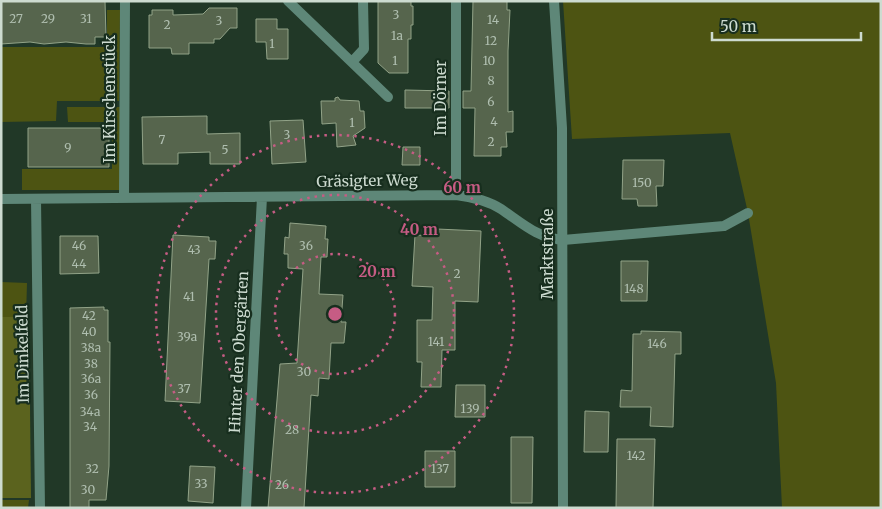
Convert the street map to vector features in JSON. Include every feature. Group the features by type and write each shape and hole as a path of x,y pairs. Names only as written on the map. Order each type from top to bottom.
{"street":[{"name":"Im Kirschenstück","path":"124,198 125,1"},
{"path":"288,1 388,97"},
{"path":"352,62 364,49 363,1"},
{"name":"Im Dörner","path":"456,1 456,195"},
{"name":"Marktstraße","path":"554,1 562,128 563,508"},
{"name":"Gräsigter Weg","path":"1,199 456,195 482,200 501,209 534,233 549,239 563,240 724,226 748,213"},
{"name":"Hinter den Obergärten","path":"246,508 262,197"},
{"name":"Im Dinkelfeld","path":"36,199 40,508"}],"green space":[{"path":"563,1 881,1 881,508 782,508 776,383 748,213 730,133 572,139"},
{"path":"107,10 120,10 119,101 57,101 56,121 1,122 1,47 107,47"},
{"path":"67,107 122,107 122,190 22,190 22,169 112,169 112,122 68,122"},
{"path":"1,282 27,283 26,317 1,317"},
{"path":"1,317 29,317 31,498 1,498"},
{"path":"1,500 29,500 28,508 1,508"}],"building":[{"path":"1,1 105,1 106,37 95,37 95,44 66,42 44,44 30,42 1,44"},
{"path":"378,1 411,1 411,6 413,6 413,25 411,25 411,39 408,39 408,73 389,73 378,63"},
{"path":"473,1 507,1 507,10 510,10 508,112 513,111 513,132 506,132 507,147 501,147 501,156 474,156 475,108 463,108 463,91 471,91"},
{"path":"209,8 237,8 237,28 230,28 220,39 214,39 214,43 189,43 189,54 172,54 171,48 149,48 149,15 152,15 152,10 173,10 173,15 203,14"},
{"path":"256,19 277,19 277,29 288,29 288,59 267,59 266,42 256,42"},
{"path":"405,90 449,91 449,108 405,108"},
{"path":"338,97 340,100 359,101 360,111 364,111 365,128 353,136 356,145 337,147 336,123 322,124 321,101 335,101 335,98"},
{"path":"207,116 207,134 240,133 240,164 210,164 210,152 178,153 178,164 143,164 142,117"},
{"path":"303,120 306,162 272,164 270,121"},
{"path":"28,128 109,128 109,167 28,167"},
{"path":"403,147 420,147 420,165 402,165"},
{"path":"623,160 664,160 663,186 656,186 657,206 638,206 637,199 622,199"},
{"path":"290,223 326,226 325,239 328,239 327,257 321,257 319,294 343,295 341,322 346,322 344,343 331,343 329,379 319,378 318,396 311,395 304,508 268,508 280,364 297,363 303,269 288,268 288,254 284,254 285,237 289,238"},
{"path":"437,229 481,231 478,302 455,301 455,350 442,350 441,387 421,387 422,362 417,362 417,320 432,320 433,287 412,286 415,235 437,236"},
{"path":"173,235 209,237 209,241 216,241 215,259 209,259 200,403 165,401"},
{"path":"60,236 98,236 99,273 60,274"},
{"path":"621,261 648,261 647,301 621,301"},
{"path":"104,307 104,310 108,310 108,342 110,342 109,466 106,500 89,500 89,508 70,508 70,308"},
{"path":"641,331 681,332 681,354 675,354 673,427 650,426 651,407 620,407 621,390 632,391 633,334 641,334"},
{"path":"456,385 485,385 485,417 455,417"},
{"path":"585,411 609,412 608,452 584,452"},
{"path":"511,437 533,437 532,503 511,503"},
{"path":"617,439 655,439 653,508 616,508"},
{"path":"425,451 455,451 455,487 425,487"},
{"path":"190,466 215,467 213,503 188,501"}]}
